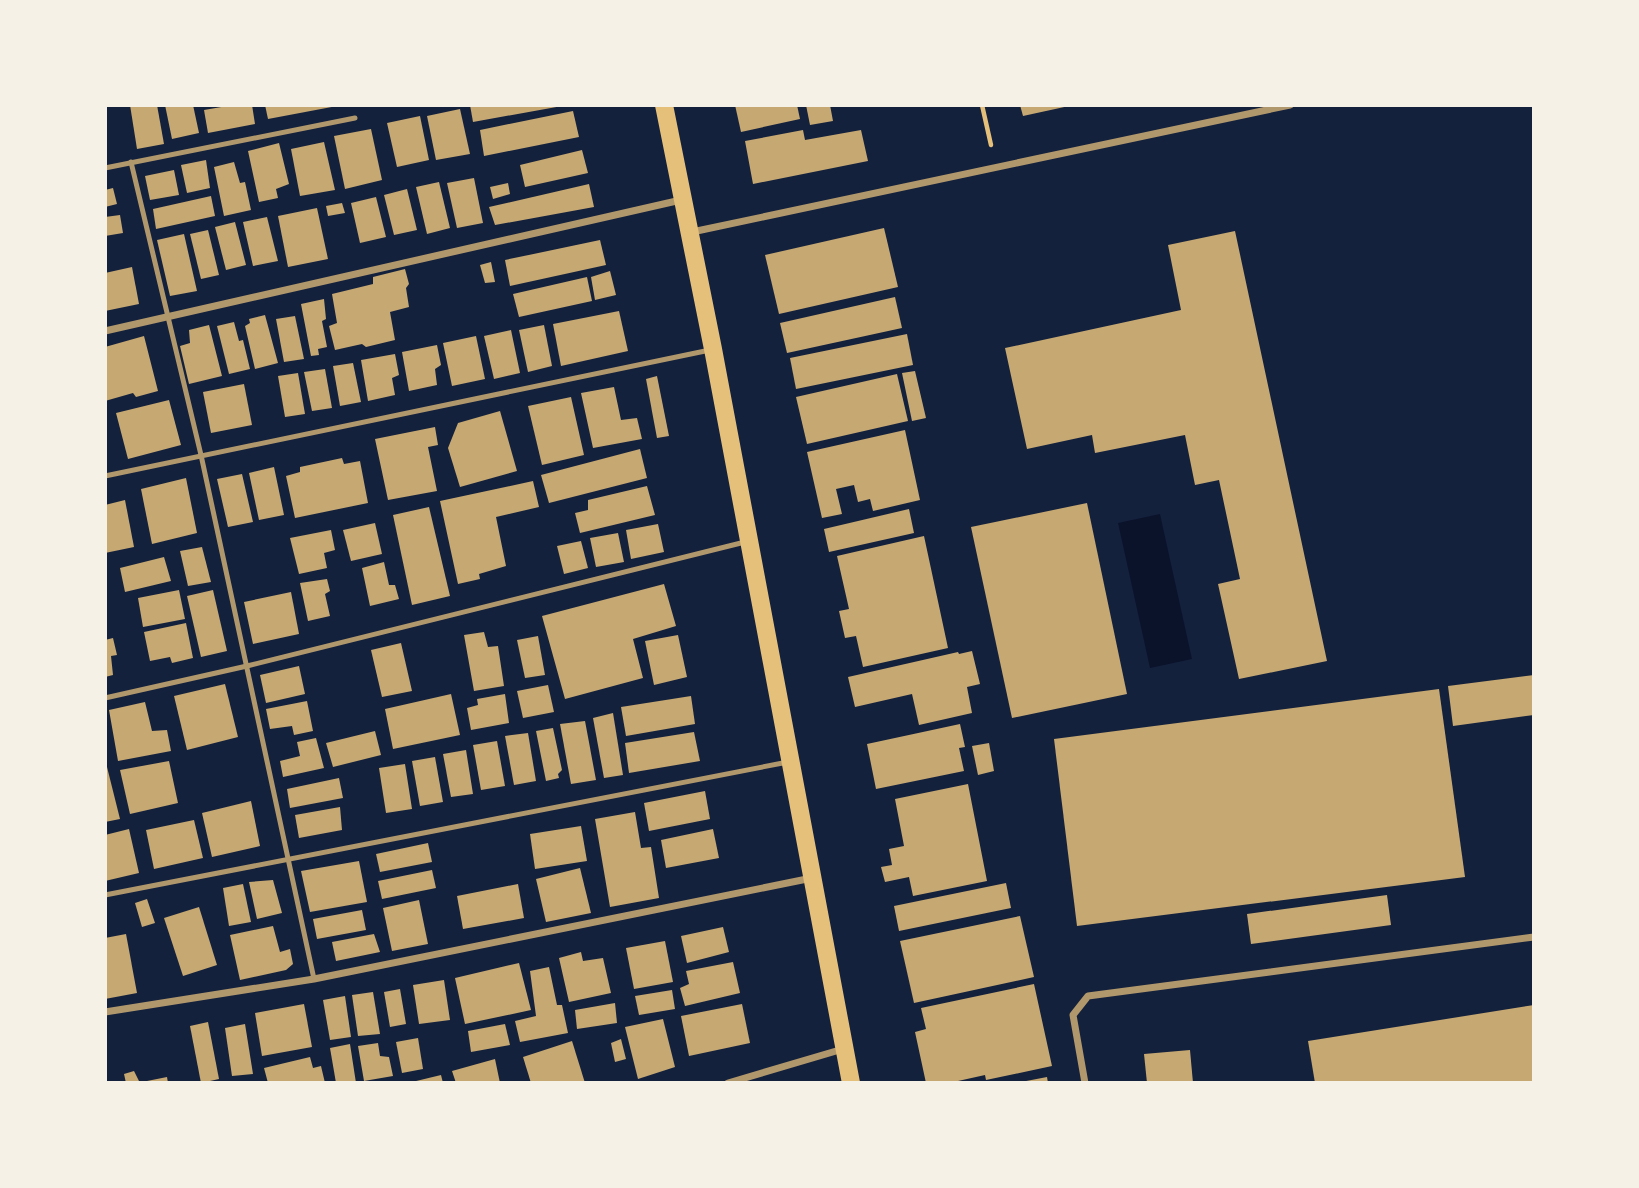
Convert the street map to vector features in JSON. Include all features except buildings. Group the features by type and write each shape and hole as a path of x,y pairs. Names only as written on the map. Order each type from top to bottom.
{"main road":[{"path":"664,105 713,349 851,1083"}],"street":[{"path":"690,232 1290,105"},
{"path":"105,331 683,200"},
{"path":"105,1012 314,979 812,878"},
{"path":"1085,1083 1073,1014 1088,996 1534,937"},
{"path":"728,1083 844,1049"}],"lane":[{"path":"105,168 355,118"},
{"path":"131,162 201,455 314,979"},
{"path":"105,476 713,349"},
{"path":"105,698 247,666 748,542"},
{"path":"105,895 791,762"}],"path":[{"path":"982,105 992,150"}],"water":[{"path":"1160,514 1192,659 1150,668 1118,523"}]}
